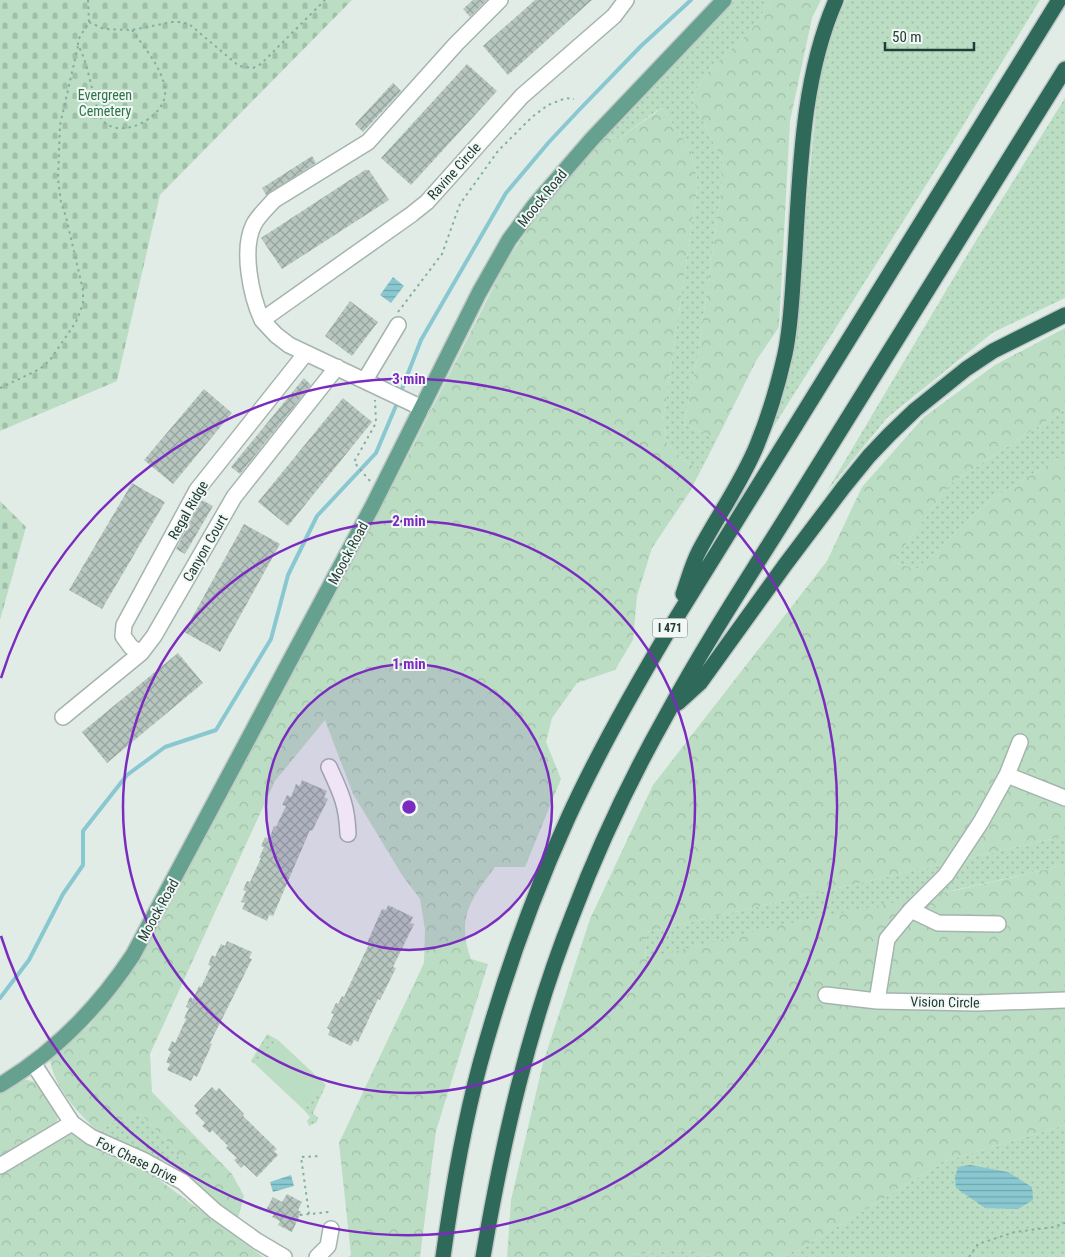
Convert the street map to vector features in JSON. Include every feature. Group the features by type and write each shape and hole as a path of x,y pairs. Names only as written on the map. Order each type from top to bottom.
{"highway":[{"path":"672,625 698,553 738,484 757,446 778,381 785,353 790,315 804,137 811,80 817,52 836,0"},
{"name":"I 471","path":"443,1257 466,1124 480,1065 504,985 528,916 568,817 625,706 672,625 1059,0"},
{"path":"484,1257 510,1118 527,1048 574,909 622,800 667,712 729,609 1065,69"},
{"path":"667,712 700,683 785,564 869,456 890,434 915,410 966,368 998,349 1065,315"}],"main road":[{"name":"Moock Road","path":"0,1085 33,1063 80,1023 109,990 133,955 310,625 416,405 509,240 534,206 592,139 724,0"}],"street":[{"path":"416,405 306,353 276,335 262,320 256,306 247,260 248,242 253,226 262,212 274,200 368,142 456,44 500,0"},
{"name":"Ravine Circle","path":"262,320 427,202 522,96 614,16 626,0"},
{"path":"365,380 398,325"},
{"name":"Regal Ridge","path":"141,653 131,647 123,636 124,625 197,490 306,353"},
{"name":"Canyon Court","path":"63,717 141,653 154,636 234,497 337,367"},
{"path":"877,1001 887,939 911,910 946,874 981,822 1007,775 1020,742"},
{"path":"329,767 343,797 348,814 348,834"},
{"path":"1007,775 1065,798"},
{"path":"911,910 938,923 998,924"},
{"name":"Vision Circle","path":"826,995 877,1001 977,1003 1065,1000"},
{"name":"Fox Chase Drive","path":"33,1063 72,1123 91,1137 143,1160 183,1182 215,1211 256,1241 284,1257"},
{"path":"0,1166 72,1123"},
{"path":"317,1257 328,1246 331,1228"}],"path":[{"path":"0,388 40,369 50,360 76,322 82,304 83,290 61,202 58,179 60,125 78,40 89,22 88,0"},
{"path":"89,22 104,29 132,30 179,22 189,24 239,66 252,68 261,64 325,0"},
{"path":"78,46 83,52 91,88 102,120 111,127 128,128 158,111 164,102 165,95 165,88 156,64 132,30"},
{"path":"398,325 392,320 442,254 460,204 486,166 498,151 532,117 557,101 566,98 574,99"},
{"path":"365,380 375,397 376,423 354,462 367,477"},
{"path":"309,1214 301,1157 321,1156"},
{"path":"300,1215 329,1212"},
{"path":"969,1257 978,1244 1015,1232 1054,1227 1065,1223"}],"green space":[{"name":"Evergreen Cemetery","path":"0,0 352,0 160,195 117,381 0,431"},
{"path":"734,0 771,0 750,32 711,68 691,97 722,160 722,184 698,354 684,424 717,439 701,470 683,460 667,443 663,421 698,183 691,151 662,108 620,138 603,137"},
{"path":"771,0 821,0 812,18 790,121 779,327 756,361 717,439 684,424 698,354 722,184 722,160 691,97 711,68 750,32"},
{"path":"846,0 1040,0 945,155 772,429 791,369 818,86 833,27"},
{"path":"1065,98 1065,298 992,333 887,418 827,491 969,252"},
{"path":"662,108 691,151 698,183 663,421 667,443 683,460 701,470 689,493 652,548 637,596 633,640 615,670 577,683 552,718 546,742 561,779 525,867 495,867 479,889 468,910 465,932 471,959 488,964 436,1131 420,1257 348,1257 351,1255 339,1143 424,963 425,929 420,899 402,875 353,794 325,720 275,781 150,1054 152,1092 232,1174 244,1196 238,1218 204,1191 166,1140 141,1114 112,1123 98,1132 69,1100 57,1082 50,1061 56,1053 89,1026 122,983 170,902 408,456 505,264 552,191 603,137 620,138"},
{"path":"1065,328 1065,409 950,484 893,562 917,569 989,501 1065,454 1065,836 647,932 645,959 776,926 957,890 1065,865 1065,1125 945,1161 799,1250 776,1257 717,1257 683,1250 631,1254 627,1257 507,1257 511,1200 543,1063 590,919 653,785 827,561 862,487 924,417 995,365"},
{"path":"1065,409 1065,454 989,501 917,569 893,562 950,484"},
{"path":"0,501 26,527 0,620"},
{"path":"1065,836 1065,865 645,960 647,932"},
{"path":"267,1034 278,1040 255,1064 251,1061"},
{"path":"278,1040 326,1085 303,1109 255,1064"},
{"path":"24,1079 39,1083 59,1111 56,1125 0,1157 0,1091"},
{"path":"326,1085 313,1113 318,1118 317,1122 309,1126 307,1121 310,1117 303,1109"},
{"path":"141,1114 166,1140 204,1191 174,1165 98,1132 112,1123"},
{"path":"1065,1125 1065,1257 776,1257 799,1250 945,1161"},
{"path":"70,1132 146,1170 263,1257 0,1257 0,1175"},
{"path":"683,1250 717,1257 627,1257 630,1254"}],"water":[{"path":"393,277 404,286 391,303 380,295"},
{"path":"970,1165 1008,1172 1032,1187 1033,1200 1018,1209 985,1208 956,1188 955,1177 958,1167"},
{"path":"291,1175 294,1186 273,1192 270,1182"}],"building":[{"path":"473,0 487,0 470,17 463,9"},
{"path":"535,0 592,0 508,75 483,46"},
{"path":"467,64 497,91 411,185 381,158"},
{"path":"393,83 401,91 363,132 355,124"},
{"path":"312,156 316,163 266,195 262,188"},
{"path":"365,170 369,170 389,200 282,269 261,238"},
{"path":"350,301 378,322 352,356 325,336"},
{"path":"304,378 311,385 240,474 231,467"},
{"path":"204,389 232,413 173,484 144,460"},
{"path":"343,398 372,422 288,526 258,502"},
{"path":"132,483 165,502 102,609 69,590"},
{"path":"202,500 213,506 185,554 176,549"},
{"path":"244,524 280,544 220,652 184,632"},
{"path":"178,653 203,683 107,763 82,732"},
{"path":"302,780 327,791 324,797 328,799 312,831 310,830 273,916 269,915 267,921 242,909 245,903 241,902 246,891 243,890 247,881 250,882 261,858 259,858 264,847 261,846 265,837 269,839 274,826 276,827 286,806 282,805 287,795 291,797 296,784 300,786"},
{"path":"388,905 413,917 410,923 414,924 393,967 396,968 380,1000 378,999 358,1042 354,1040 351,1046 328,1035 330,1030 327,1028 334,1014 331,1013 336,1003 338,1004 342,996 344,997 369,944 367,943 382,909 386,910"},
{"path":"227,941 252,952 249,958 252,959 210,1043 212,1044 197,1077 194,1075 191,1081 167,1070 170,1064 166,1062 171,1052 168,1050 172,1041 175,1043 186,1019 184,1018 189,1008 186,1007 190,997 193,999 211,966 208,965 212,955 215,957 221,944 225,946"},
{"path":"212,1087 216,1091 219,1088 244,1114 243,1116 277,1149 274,1151 278,1155 257,1177 244,1165 241,1168 234,1160 237,1158 226,1148 228,1146 212,1130 210,1133 202,1126 205,1123 195,1113 198,1110 194,1106"},
{"path":"287,1194 302,1202 298,1210 301,1212 292,1232 278,1225 280,1221 272,1217 274,1214 266,1210 273,1197 282,1202"}],"waterway":[{"path":"400,394 421,340 506,193 580,109 641,46 691,0"},
{"path":"0,998 29,960 63,894 83,865 83,831 127,775 165,747 216,730 271,639 288,575 317,516 376,453 398,401"}]}
